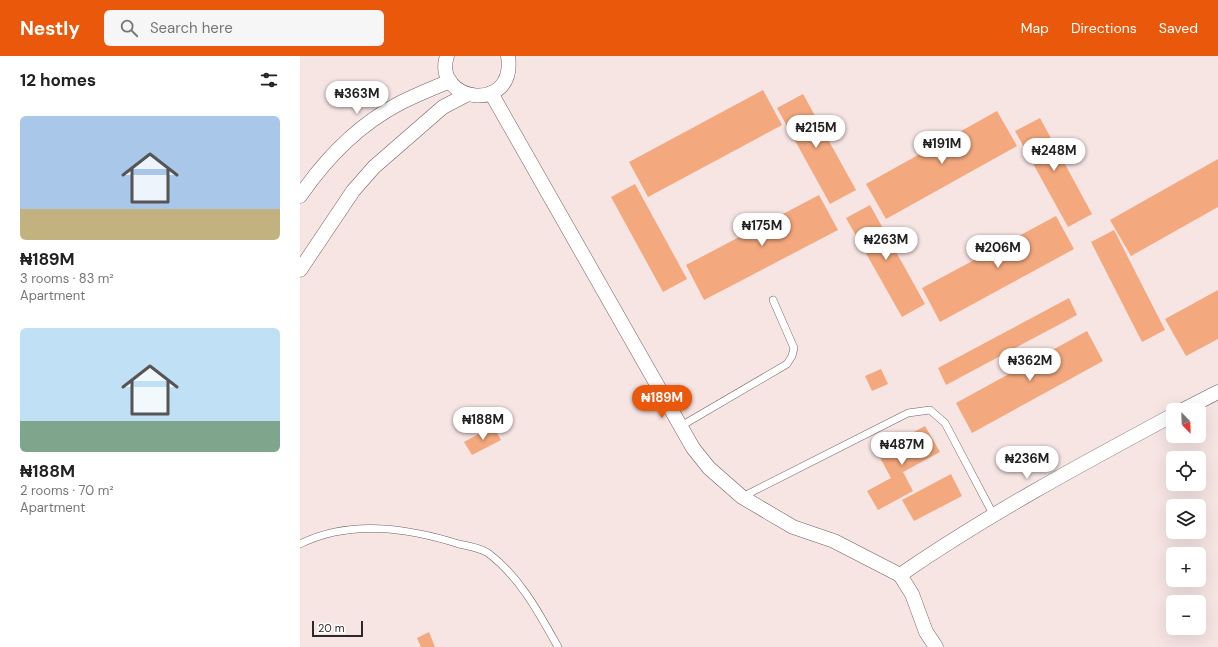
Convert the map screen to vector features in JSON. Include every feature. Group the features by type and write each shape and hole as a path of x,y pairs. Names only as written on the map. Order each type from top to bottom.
{"street":[{"path":"447,56 446,71 450,81 457,89 466,95 476,97 491,93 503,84 508,75 510,65 508,56"},
{"path":"300,196 313,177 343,143 366,125 399,103 450,81"},
{"path":"491,93 693,448 709,468 742,497 793,527 834,541 900,575 912,594 926,632 936,647"},
{"path":"300,270 353,191 374,167 443,107 466,95"},
{"path":"1197,403 1218,392"},
{"path":"900,575 943,545 993,514 1088,460 1166,420"}],"lane":[{"path":"681,426 787,364 792,356 794,348 773,300"},
{"path":"742,497 908,413 930,410 945,423 993,514"},
{"path":"300,544 312,538 344,529 366,527 420,534 487,552 515,579 538,611 558,647"}],"building":[{"path":"763,90 782,125 648,197 629,162"},
{"path":"803,94 856,190 830,204 777,108"},
{"path":"997,111 1017,146 886,219 866,184"},
{"path":"1040,118 1092,214 1068,227 1015,131"},
{"path":"1218,159 1218,207 1131,256 1110,220"},
{"path":"635,184 687,279 663,292 611,197"},
{"path":"819,195 838,230 704,300 686,265"},
{"path":"870,205 925,304 902,317 846,218"},
{"path":"1056,216 1074,249 940,322 922,288"},
{"path":"1114,230 1165,330 1142,342 1091,242"},
{"path":"1218,290 1218,339 1186,356 1165,319"},
{"path":"1069,298 1077,315 946,385 938,368"},
{"path":"1087,331 1103,361 972,433 956,403"},
{"path":"881,369 888,384 872,391 865,376"},
{"path":"493,426 501,440 472,455 464,442"},
{"path":"925,426 940,452 903,472 913,491 878,510 867,491 891,478 877,452"},
{"path":"951,474 962,496 914,521 902,500"},
{"path":"429,632 435,647 421,647 417,638"}]}
